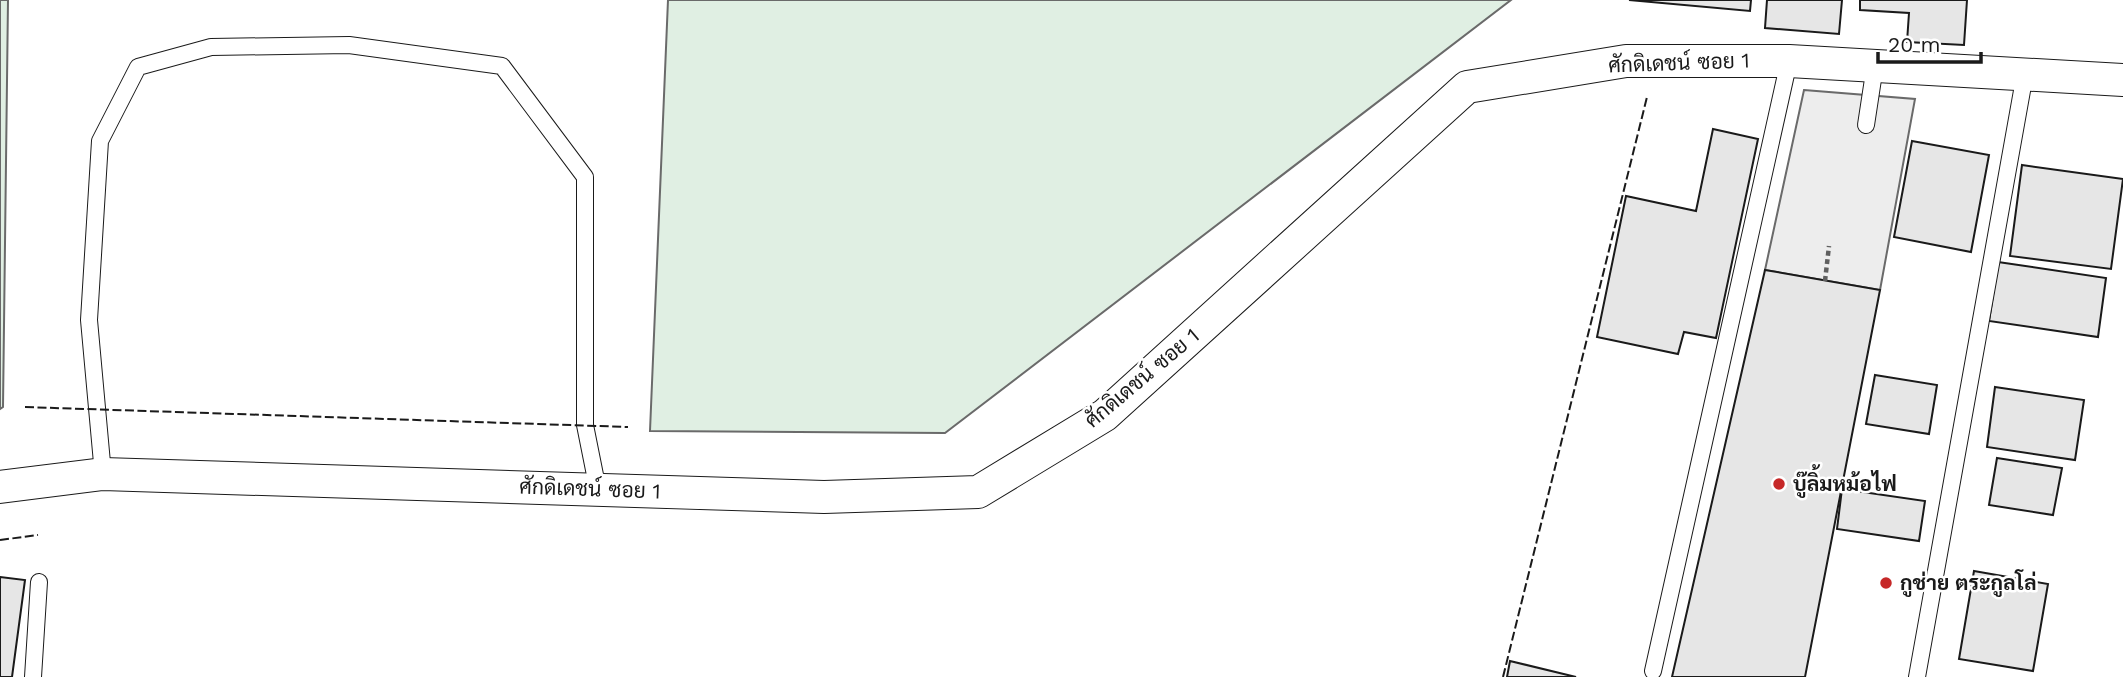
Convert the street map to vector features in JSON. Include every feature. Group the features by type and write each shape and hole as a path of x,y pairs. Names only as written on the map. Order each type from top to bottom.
{"street":[{"name":"ศักดิเดชน์ ซอย 1","path":"0,487 103,474 824,497 978,492 1105,415 1467,86 1626,61 1789,61 2123,80"}],"lane":[{"path":"103,474 89,320 100,141 138,67 211,47 349,46 502,66 584,177 585,425 598,490"},
{"path":"1653,671 1789,61"},
{"path":"1866,125 1875,66"},
{"path":"1917,677 2025,75"},
{"path":"33,677 39,582"}],"path":[{"path":"1825,281 1829,246"}],"green space":[{"path":"0,0 8,0 3,407 0,409"},
{"path":"668,0 1511,0 945,433 650,431"}],"shaded area":[{"path":"1804,90 1915,99 1880,290 1765,270"}],"building":[{"path":"1629,0 1751,0 1750,11"},
{"path":"1767,0 1842,0 1839,34 1765,28"},
{"path":"1860,0 1967,0 1964,45 1907,42 1909,13 1860,10"},
{"path":"1713,129 1758,139 1716,338 1684,332 1678,354 1597,337 1626,196 1696,211"},
{"path":"1912,141 1989,155 1971,252 1894,237"},
{"path":"2022,165 2123,179 2111,269 2010,256"},
{"path":"1998,262 2106,278 2098,337 1989,321"},
{"name":"บู๊ลิ้มหม้อไฟ","path":"1765,270 1880,290 1805,677 1672,677"},
{"path":"1875,375 1937,385 1929,434 1866,424"},
{"path":"1995,387 2084,400 2075,460 1987,447"},
{"path":"1997,458 2062,468 2053,515 1989,505"},
{"path":"1842,489 1925,501 1919,541 1837,529"},
{"path":"1974,571 2048,584 2033,671 1959,659"},
{"path":"0,577 25,580 12,677 0,677"},
{"path":"1510,661 1576,677 1507,677"}],"fence":[{"path":"1503,677 1647,97"},
{"path":"25,407 628,427"},
{"path":"0,540 38,535"}],"place":[{"name":"บู๊ลิ้มหม้อไฟ","path":"1779,484"},
{"name":"กูช่าย ตระกูลโล่","path":"1886,583"}]}
